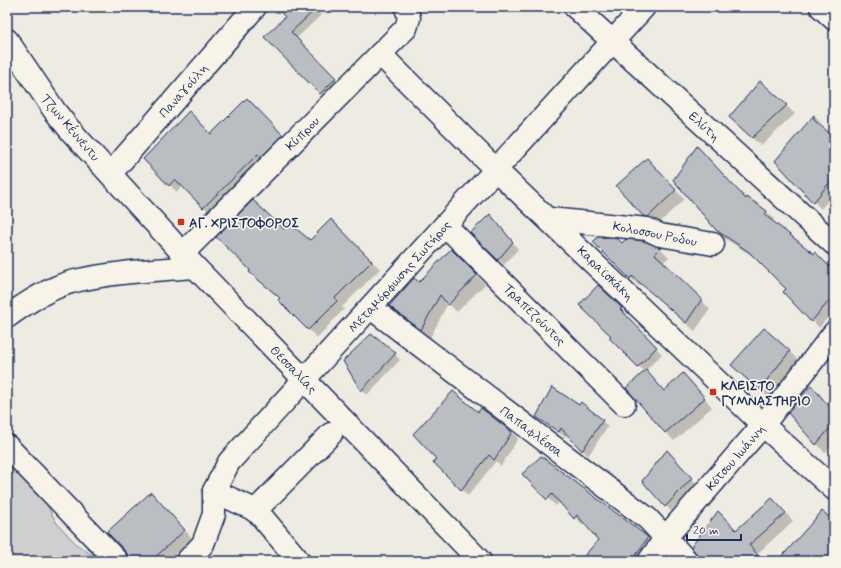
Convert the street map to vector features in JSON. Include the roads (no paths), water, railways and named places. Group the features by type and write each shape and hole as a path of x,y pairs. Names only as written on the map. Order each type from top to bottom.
{"street":[{"name":"Παναγούλη","path":"111,173 256,7"},
{"name":"Κύπρου","path":"189,260 380,54 406,28 409,18 406,7"},
{"name":"Ελύτη","path":"575,7 834,244"},
{"name":"Μεταμόρφωσης Σωτήρος","path":"187,561 203,544 214,514 214,491 229,462 644,7"},
{"path":"821,7 834,19"},
{"name":"Τζων Κέννεντυ","path":"7,40 54,110 111,173"},
{"name":"Καραϊσκάκη","path":"380,54 495,169 550,219 834,489"},
{"name":"Θεσσαλίας","path":"111,173 189,260 480,561"},
{"name":"Κολοσσου Ροδου","path":"550,219 646,229 660,235 713,244"},
{"name":"Τραπεζούντος","path":"445,225 624,404"},
{"path":"9,313 40,295 71,282 141,272 189,260"},
{"name":"Παπαφλέσσα","path":"371,308 648,519 687,561"},
{"name":"Κότσου Ιωάννη","path":"649,561 666,537 764,424 834,333"},
{"path":"255,511 331,434"},
{"path":"7,446 117,561"},
{"path":"214,491 255,511 299,561"}],"place":[{"name":"ΑΓ. ΧΡΙΣΤΟΦΟΡΟΣ","path":"181,222"},
{"name":"ΚΛΕΙΣΤΟ ΓΥΜΝΑΣΤΗΡΙΟ","path":"713,392"}]}
